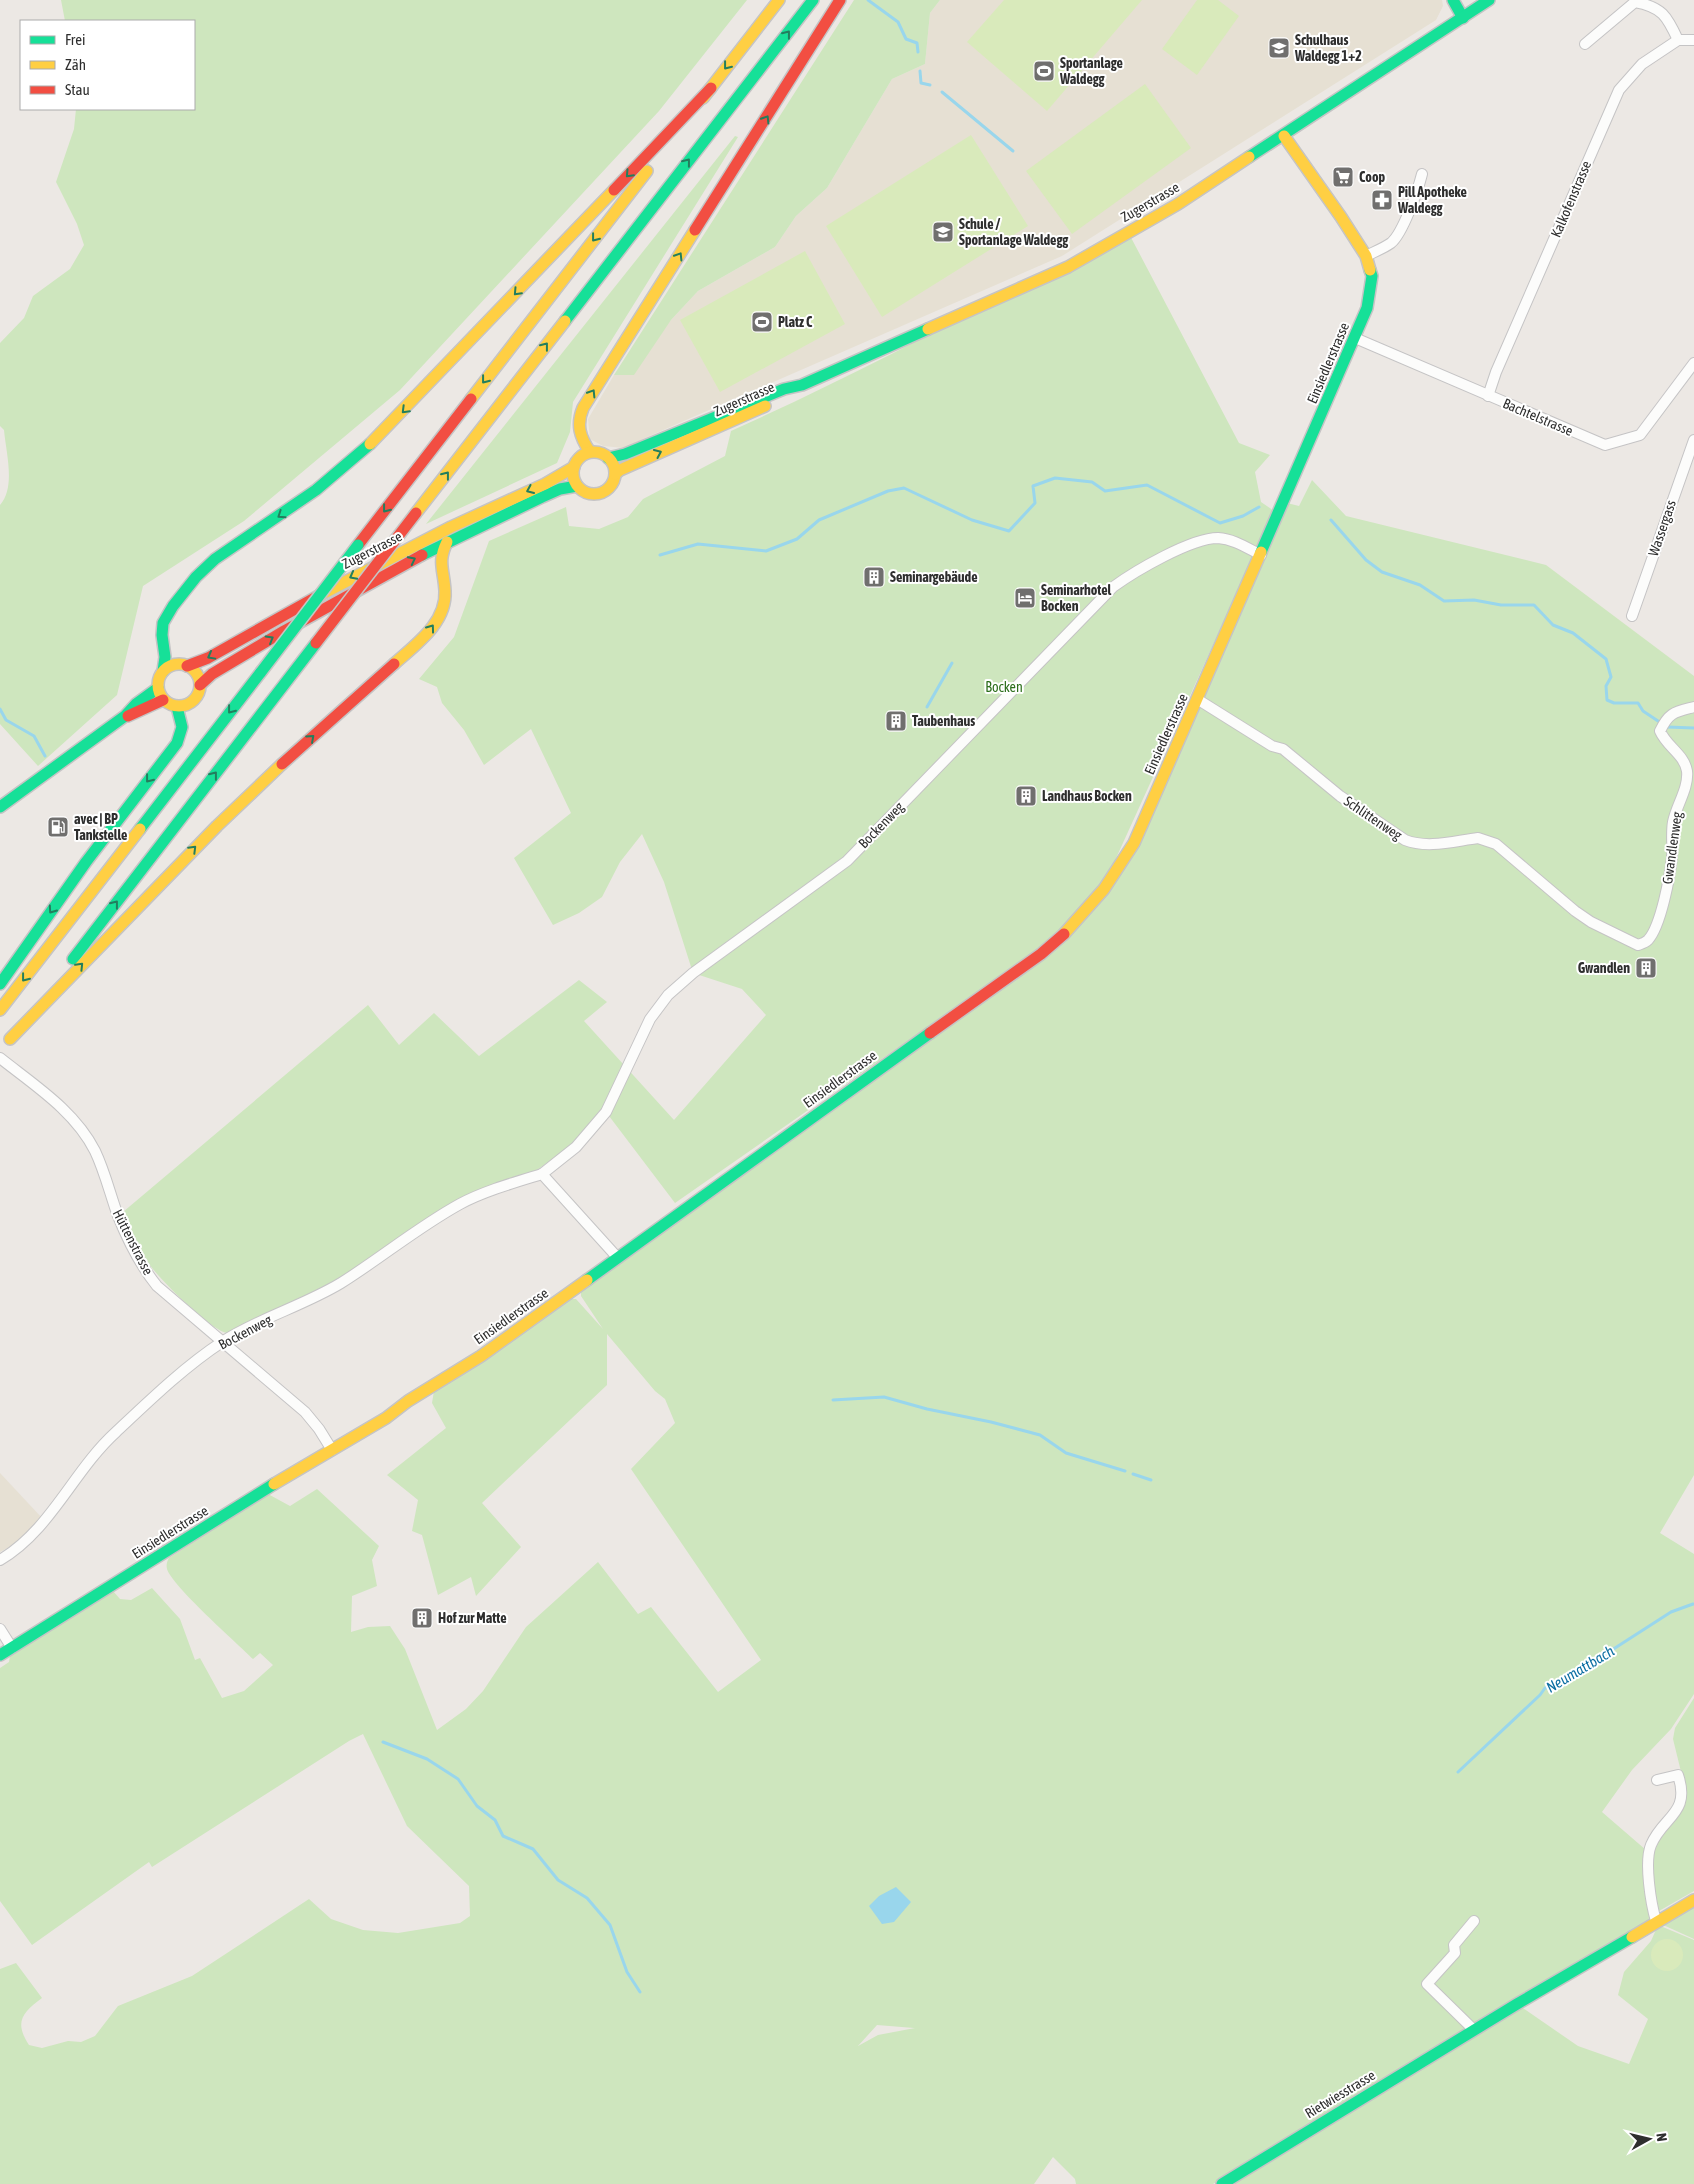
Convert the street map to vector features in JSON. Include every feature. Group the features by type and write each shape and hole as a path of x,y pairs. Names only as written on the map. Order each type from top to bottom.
{"main road":[{"path":"0,1010 779,0"},
{"path":"0,1053 812,0"},
{"path":"615,474 612,463 608,458 602,454 590,452 581,438 578,426 580,414 840,0"},
{"path":"1453,0 1462,18"},
{"name":"Zugerstrasse","path":"177,707 191,703 199,692 200,685 212,674 265,641 372,580 447,542 550,494 572,486 578,486 588,493 600,493 610,486 615,474 620,470 788,396 802,385 1068,267 1178,204 1489,0"},
{"path":"0,984 86,862 177,743 182,727 177,707 163,700 158,688 165,657 162,635 164,623 172,606 196,577 215,559 316,490 378,438 710,88"},
{"name":"Einsiedlerstrasse","path":"0,1656 480,1356 1041,954 1094,903 1126,857 1197,699 1367,308 1372,286 1370,266 1366,256 1342,217 1284,136"},
{"name":"Zugerstrasse","path":"608,458 625,454 784,388 802,385"},
{"name":"Zugerstrasse","path":"163,671 175,664 187,666 208,658 360,572 479,512 558,477 574,467 582,456 590,452"},
{"path":"574,467 573,477 578,486"},
{"path":"10,1039 217,826 286,760 427,634 441,613 444,602 445,589 439,561 447,542"},
{"path":"187,666 196,674 200,685"},
{"path":"0,807 125,716 136,704 158,688"},
{"path":"125,716 140,712 163,700"},
{"name":"Rietwiesstrasse","path":"1222,2184 1474,2030 1694,1900"}],"street":[{"path":"1586,44 1635,2 1651,5 1667,17 1678,40 1694,40"},
{"name":"Kalkofenstrasse","path":"1488,396 1496,372 1619,90 1642,64 1678,40"},
{"path":"1366,256 1392,242 1398,236 1418,191 1422,174"},
{"name":"Bachtelstrasse","path":"1355,338 1605,445 1640,435 1694,363"},
{"name":"Wassergass","path":"1632,616 1694,440"},
{"name":"Bockenweg","path":"0,1560 28,1540 101,1445 187,1369 223,1341 314,1298 340,1283 430,1221 462,1203 542,1174 576,1147 606,1112 650,1019 668,996 692,973 847,861 1113,587 1129,576 1190,544 1203,540 1217,538 1232,540 1260,555"},
{"name":"Schlittenweg","path":"1197,699 1272,746 1283,748 1340,796 1405,840 1416,844 1428,845 1478,838 1486,839 1496,844 1534,878 1590,922 1638,945 1647,942 1655,929"},
{"name":"Gwandlenweg","path":"1655,929 1667,887 1672,858 1673,823 1687,781 1687,771 1682,758 1665,741 1660,731 1666,718 1674,712 1694,707"},
{"name":"Hüttenstrasse","path":"0,1058 61,1106 85,1134 102,1169 122,1224 147,1273 165,1294 306,1412 332,1450"},
{"path":"542,1174 617,1257"},
{"path":"0,1629 12,1648"},
{"path":"1656,1921 1650,1901 1648,1852 1651,1844 1680,1805 1682,1790 1678,1775 1657,1780"},
{"path":"1474,1921 1454,1945 1455,1954 1427,1984 1474,2030"}],"shaded area":[{"name":"Schule / Sportanlage Waldegg","path":"940,0 1442,0 1443,6 1436,20 1062,256 624,448 603,446 590,439 588,419 614,375 698,291 775,247 796,216 827,188 892,79 925,64 930,13"},
{"path":"0,1473 42,1518 19,1542 0,1552"}],"green space":[{"path":"61,0 747,0 659,111 400,390 244,521 143,586 117,695 38,766 0,724 0,505 8,489 9,469 4,430 0,426 0,343 24,318 33,296 70,269 84,245 77,224 56,182 74,129 76,110 195,110 195,20 65,20"},
{"path":"854,0 940,0 930,13 925,64 892,79 827,188 796,216 775,247 698,291 671,320 634,375 614,375"},
{"path":"1004,0 1142,0 1047,111 967,42"},
{"path":"1197,0 1218,0 1239,16 1197,75 1162,49"},
{"path":"1145,84 1191,148 1072,234 1026,171"},
{"path":"971,135 1028,226 882,317 826,226"},
{"path":"735,136 738,137 573,402 570,432 557,463 426,524"},
{"name":"Bocken","path":"1126,228 1239,443 1270,455 1255,472 1261,502 1274,511 1102,889 1062,930 1028,957 675,1203 606,1112 601,1111 574,1143 537,1170 492,1186 309,1297 227,1333 219,1330 197,1313 152,1268 123,1212 368,1005 399,1045 434,1013 479,1056 579,980 607,1002 584,1021 674,1120 766,1015 742,989 693,973 664,882 642,834 620,862 602,897 579,913 553,925 514,858 571,813 531,729 484,765 464,730 442,703 437,687 419,679 454,637 489,541 566,507 569,526 599,529 628,517 643,499 725,456 731,431 832,384 931,334"},
{"name":"Platz C","path":"805,251 845,324 720,392 680,320"},
{"path":"1312,480 1346,516 1546,565 1694,676 1694,1475 1660,1533 1694,1554 1694,1694 1671,1729 1632,1770 1602,1812 1646,1850 1649,1920 1213,2184 1076,2184 1075,2179 1053,2157 1034,2184 0,2184 0,1969 16,1963 42,1998 29,2008 22,2018 21,2024 24,2037 29,2045 42,2048 68,2041 81,2042 95,2036 118,2006 192,1976 309,1899 331,1919 363,1930 398,1933 460,1923 470,1916 469,1886 407,1826 363,1734 349,1741 152,1867 149,1862 32,1945 0,1901 0,1668 9,1662 10,1656 113,1591 120,1599 131,1600 152,1588 180,1619 195,1660 200,1658 222,1698 244,1691 273,1665 260,1653 253,1659 206,1614 171,1577 167,1569 167,1562 169,1558 268,1494 290,1506 317,1489 379,1546 372,1560 377,1586 352,1596 351,1632 368,1627 390,1626 405,1649 437,1730 466,1709 483,1691 526,1627 598,1562 638,1614 651,1607 718,1692 761,1660 631,1469 675,1423 665,1399 655,1391 607,1334 607,1385 482,1503 521,1547 476,1596 471,1577 438,1595 422,1535 412,1531 418,1500 387,1475 446,1428 432,1403 434,1391 569,1299 576,1299 603,1329 581,1296 581,1291 996,986 1107,894 1283,502 1299,506","holes":["877,2025 915,2028 878,2035 858,2046"]},
{"path":"1694,1698 1694,1891 1659,1911 1655,1908 1651,1852 1683,1805 1686,1792 1673,1739 1675,1728"},
{"path":"1694,1904 1694,1939 1661,1924"},
{"path":"1658,1925 1694,1940 1694,2184 1222,2184 1517,2004 1578,2046 1629,2064 1648,2019 1618,1995 1624,1972 1651,1941"},
{"path":"1667,1939 1673,1940 1678,1944 1682,1949 1682,1961 1678,1966 1673,1970 1667,1971 1661,1970 1656,1966 1652,1961 1651,1955 1652,1949 1656,1944 1661,1940"}],"water":[{"path":"896,1887 911,1902 894,1922 882,1924 869,1906 879,1896"}],"waterway":[{"path":"868,0 898,22 906,39 917,43 918,52"},
{"path":"920,71 921,83 930,85"},
{"path":"942,92 1013,151"},
{"path":"660,555 698,544 766,551 797,539 819,520 888,491 904,488 972,520 1009,531 1035,503 1033,486 1055,478 1092,482 1105,491 1147,485 1220,523 1243,516 1259,507"},
{"path":"1331,520 1366,560 1382,572 1420,585 1444,601 1474,600 1501,605 1534,605 1553,625 1573,633 1606,659 1611,677 1606,686 1607,700 1614,703 1638,703 1643,711 1658,721"},
{"path":"927,707 952,663"},
{"path":"0,709 6,720 34,736 45,756"},
{"path":"1667,727 1694,728"},
{"path":"833,1400 884,1397 927,1409 991,1422 1040,1435 1066,1453 1125,1471"},
{"path":"1133,1474 1151,1480"},
{"name":"Neumattbach","path":"1458,1772 1540,1695 1545,1688 1559,1684 1671,1612 1693,1604"},
{"path":"383,1742 427,1759 458,1779 477,1806 495,1820 503,1836 533,1849 558,1880 587,1898 610,1925 627,1972 640,1992"}],"traffic: fast":[{"path":"565,321 813,0"},
{"path":"1453,0 1463,18"},
{"path":"1249,157 1489,0"},
{"path":"1261,552 1367,308 1372,276 1370,270"},
{"path":"608,458 625,454 784,389 802,385 928,329"},
{"path":"163,671 165,657 162,635 163,623 173,606 196,577 215,559 316,490 370,444"},
{"path":"422,555 542,497 560,489 577,486"},
{"path":"261,672 358,545"},
{"path":"73,959 316,643"},
{"path":"140,829 261,672"},
{"path":"0,807 125,716 136,704 158,688"},
{"path":"0,984 86,862 177,743 182,727 177,707"},
{"path":"587,1280 930,1033"},
{"path":"0,1655 274,1484"},
{"path":"1222,2184 1517,2004 1632,1937"}],"traffic: slow":[{"path":"703,98 779,0"},
{"path":"1284,136 1341,217 1366,256 1370,270"},
{"path":"928,329 1068,267 1178,204 1249,157"},
{"path":"471,399 647,171"},
{"path":"370,444 614,190"},
{"path":"590,452 580,431 583,408 695,230"},
{"path":"416,513 565,321"},
{"path":"615,474 620,470 765,406"},
{"path":"594,452 609,458 615,473 609,488 594,494 579,488 573,473 579,458 594,452"},
{"path":"320,595 451,527 545,484 574,467"},
{"path":"394,664 420,641 441,613 445,591 442,555 447,542"},
{"path":"1064,934 1104,889 1134,843 1261,552"},
{"path":"183,664 191,667 197,673 200,685 197,697 191,703 175,706 167,703 161,697 158,681 161,673 167,667 183,664"},
{"path":"10,1039 217,826 282,764"},
{"path":"0,1010 140,829"},
{"path":"274,1484 386,1418 408,1401 481,1356 587,1280"},
{"path":"1632,1937 1694,1900"}],"traffic: jam":[{"path":"695,230 840,0"},
{"path":"614,190 711,88"},
{"path":"358,545 471,399"},
{"path":"316,643 416,513"},
{"path":"200,685 212,674 284,631 422,555"},
{"path":"187,666 208,658 320,595"},
{"path":"282,764 394,664"},
{"path":"128,716 163,700"},
{"path":"930,1033 1041,954 1064,934"}],"place":[{"name":"Schulhaus Waldegg 1+2","path":"1279,48"},
{"name":"Sportanlage Waldegg","path":"1044,71"},
{"name":"Coop","path":"1343,177"},
{"name":"Pill Apotheke Waldegg","path":"1382,200"},
{"name":"Schule / Sportanlage Waldegg","path":"943,232"},
{"name":"Platz C","path":"762,322"},
{"name":"Seminargebäude","path":"874,577"},
{"name":"Seminarhotel Bocken","path":"1025,598"},
{"name":"Taubenhaus","path":"896,721"},
{"name":"Landhaus Bocken","path":"1026,796"},
{"name":"avec | BP Tankstelle","path":"58,827"},
{"name":"Gwandlen","path":"1646,968"},
{"name":"Hof zur Matte","path":"422,1618"}]}
